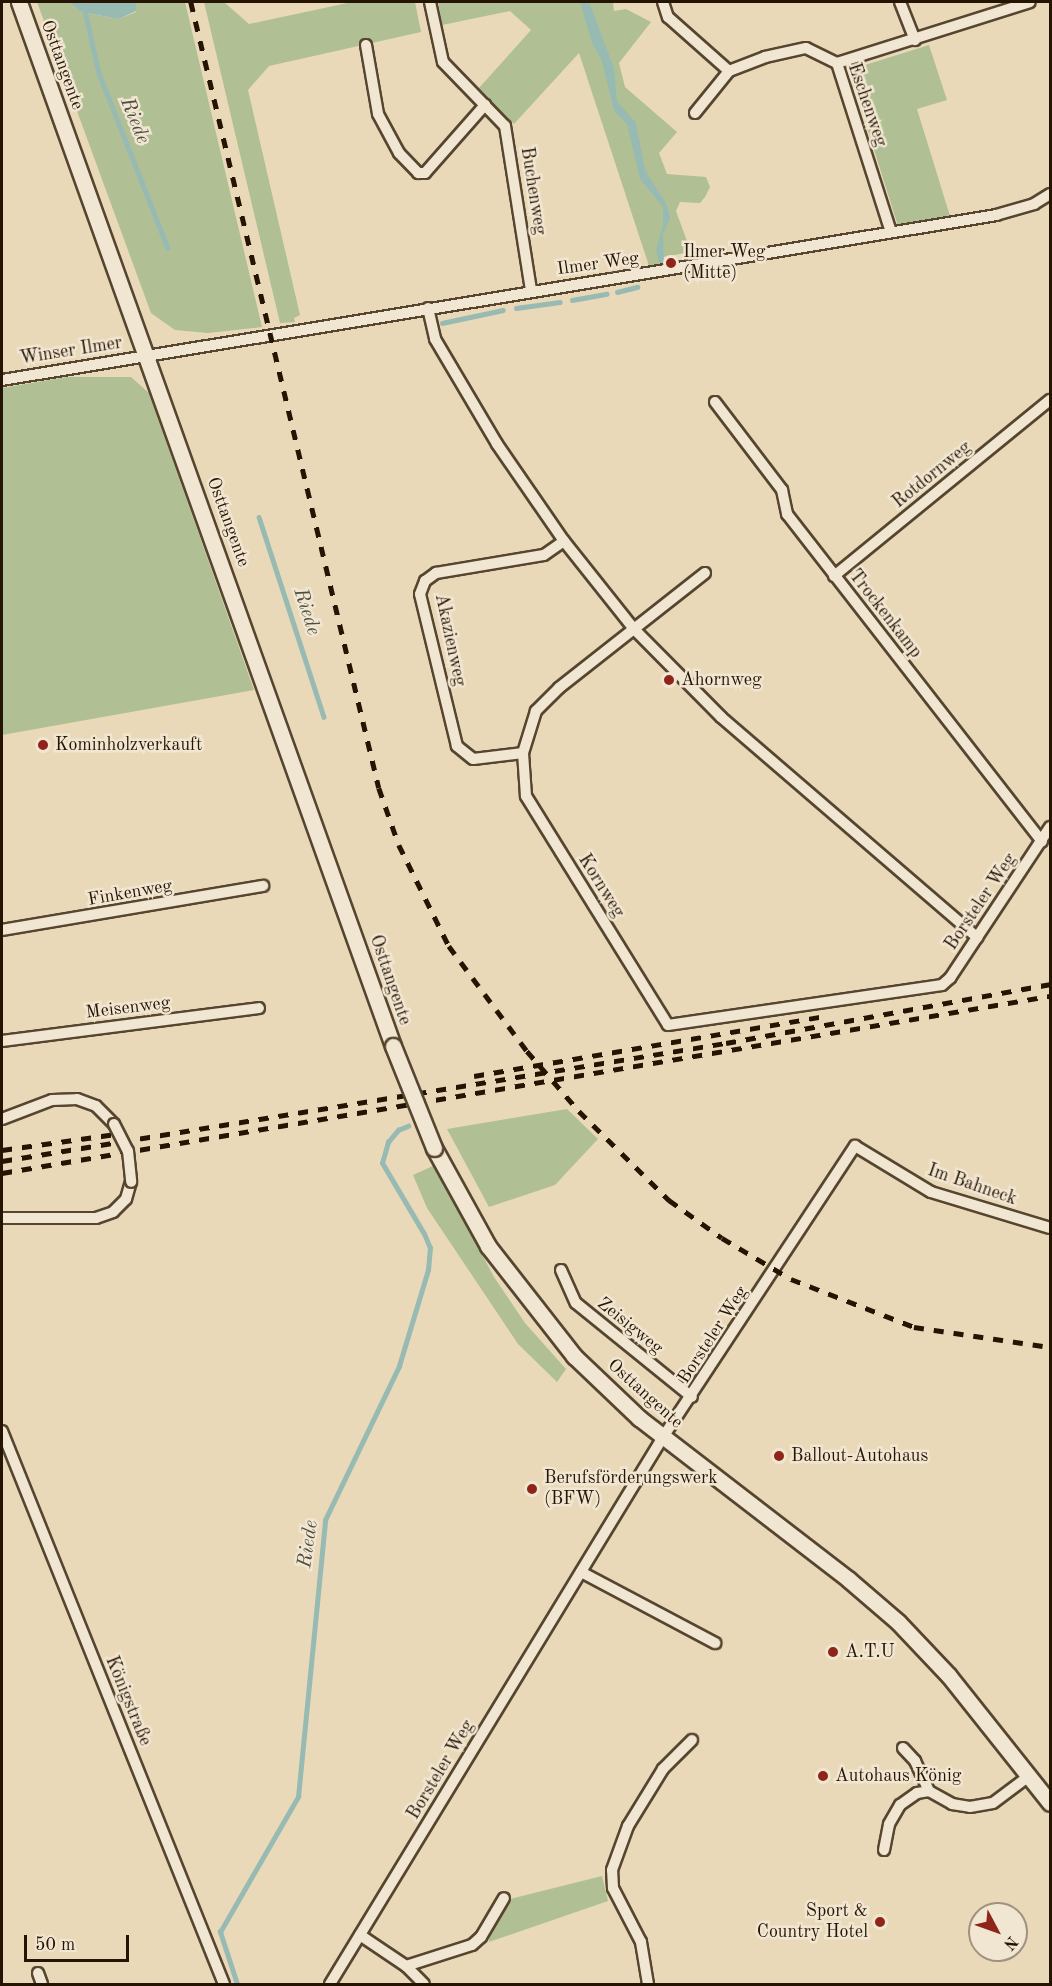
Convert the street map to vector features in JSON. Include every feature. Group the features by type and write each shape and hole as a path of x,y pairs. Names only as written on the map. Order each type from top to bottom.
{"main road":[{"name":"Osttangente","path":"19,2 393,1046 434,1148 467,1214 522,1294 574,1356 663,1437 882,1607 949,1676 1050,1803"}],"street":[{"name":"Buchenweg","path":"430,2 443,62 499,118 508,135 531,291"},
{"path":"663,2 668,17 729,70 695,113"},
{"path":"900,2 915,40"},
{"path":"837,63 1030,2"},
{"path":"366,45 378,114 399,153 418,173 425,173 485,105"},
{"name":"Eschenweg","path":"729,70 806,48 837,63 891,232"},
{"name":"Ilmer Weg","path":"147,355 996,215 1034,204 1050,194"},
{"path":"428,308 435,339 497,444 564,541 633,629 722,717 977,937"},
{"name":"Winser Ilmer","path":"2,380 147,355"},
{"name":"Rotdornweg","path":"834,576 1050,400"},
{"name":"Trockenkamp","path":"715,402 782,490 787,514 1042,841"},
{"name":"Akazienweg","path":"524,753 473,759 458,746 420,594 425,580 436,573 544,555 564,541"},
{"name":"Kornweg","path":"705,573 633,629 536,711 524,753 526,796 668,1025 933,988"},
{"name":"Borsteler Weg","path":"933,988 950,978 1050,827"},
{"name":"Finkenweg","path":"2,930 263,886"},
{"name":"Meisenweg","path":"2,1041 259,1008"},
{"path":"2,1119 52,1100 77,1099 96,1106 114,1124 128,1151 130,1182 126,1199 113,1212 96,1218 2,1218"},
{"name":"Borsteler Weg","path":"330,1984 663,1437 692,1397 855,1146"},
{"name":"Im Bahneck","path":"855,1146 931,1192 1050,1228"},
{"name":"Zeisigweg","path":"561,1270 576,1303 692,1397"},
{"name":"Königstraße","path":"2,1431 224,1984"},
{"path":"581,1572 715,1643"},
{"path":"648,1984 641,1942 613,1888 612,1870 617,1848 634,1816 663,1769 692,1740"},
{"path":"903,1749 915,1761 929,1791 952,1804 970,1807 993,1803 1029,1776"},
{"path":"884,1850 889,1824 900,1805 917,1793 929,1791"},
{"path":"406,1966 472,1945 481,1937 504,1898"},
{"path":"360,1935 406,1966 423,1984"},
{"path":"38,1973 42,1984"}],"green space":[{"path":"37,2 69,2 81,12 119,19 136,12 136,2 185,2 262,327 208,333 175,330 151,313"},
{"path":"204,2 224,2 249,24 352,2 415,2 421,32 269,66 248,90 300,315 294,318 295,322 280,323"},
{"path":"438,2 613,2 614,11 626,9 651,22 619,63 625,87 677,132 659,153 667,174 706,177 710,187 700,203 680,202 676,211 691,252 663,257 664,263 649,266 579,53 514,124 479,88 531,30 510,11 442,25"},
{"path":"929,45 947,100 917,109 950,216 898,226 849,70"},
{"path":"67,377 131,377 149,393 254,690 2,735 2,388"},
{"path":"567,1109 598,1139 555,1185 489,1207 447,1129"},
{"path":"435,1165 494,1277 525,1323 566,1369 557,1382 518,1344 427,1208 413,1175"},
{"path":"602,1876 608,1901 489,1942 488,1930 506,1900"}],"water":[{"path":"69,2 136,2 136,11 119,19 81,12"},
{"path":"580,2 589,2 614,68 617,101 636,123 645,170 667,205 670,218 663,234 664,263 659,263 656,250 663,225 663,207 640,179 627,124 614,111 602,61 592,43"}],"waterway":[{"name":"Riede","path":"83,2 99,73 168,248"},
{"path":"617,292 637,287"},
{"path":"572,300 606,294"},
{"path":"516,308 560,302"},
{"path":"442,323 503,310"},
{"name":"Riede","path":"259,517 324,717"},
{"name":"Riede","path":"237,1984 220,1932 298,1797 325,1520 399,1366 428,1270 430,1248 424,1234 382,1163 388,1142 398,1130 408,1126"}],"railway":[{"path":"191,2 379,788 399,845 449,946 527,1051 579,1111 669,1200 722,1238 791,1279 914,1327 1050,1347"},
{"path":"2,1161 726,1043 1050,984"},
{"path":"2,1173 1050,996"},
{"path":"474,1076 820,1017"},
{"path":"2,1150 116,1134"}],"place":[{"name":"Ilmer Weg (Mitte)","path":"671,263"},
{"name":"Ahornweg","path":"669,680"},
{"name":"Kominholzverkauft","path":"43,745"},
{"name":"Ballout-Autohaus","path":"779,1456"},
{"name":"Berufsförderungswerk (BFW)","path":"532,1489"},
{"name":"A.T.U","path":"833,1652"},
{"name":"Autohaus König","path":"823,1776"},
{"name":"Sport & Country Hotel","path":"880,1922"}]}
